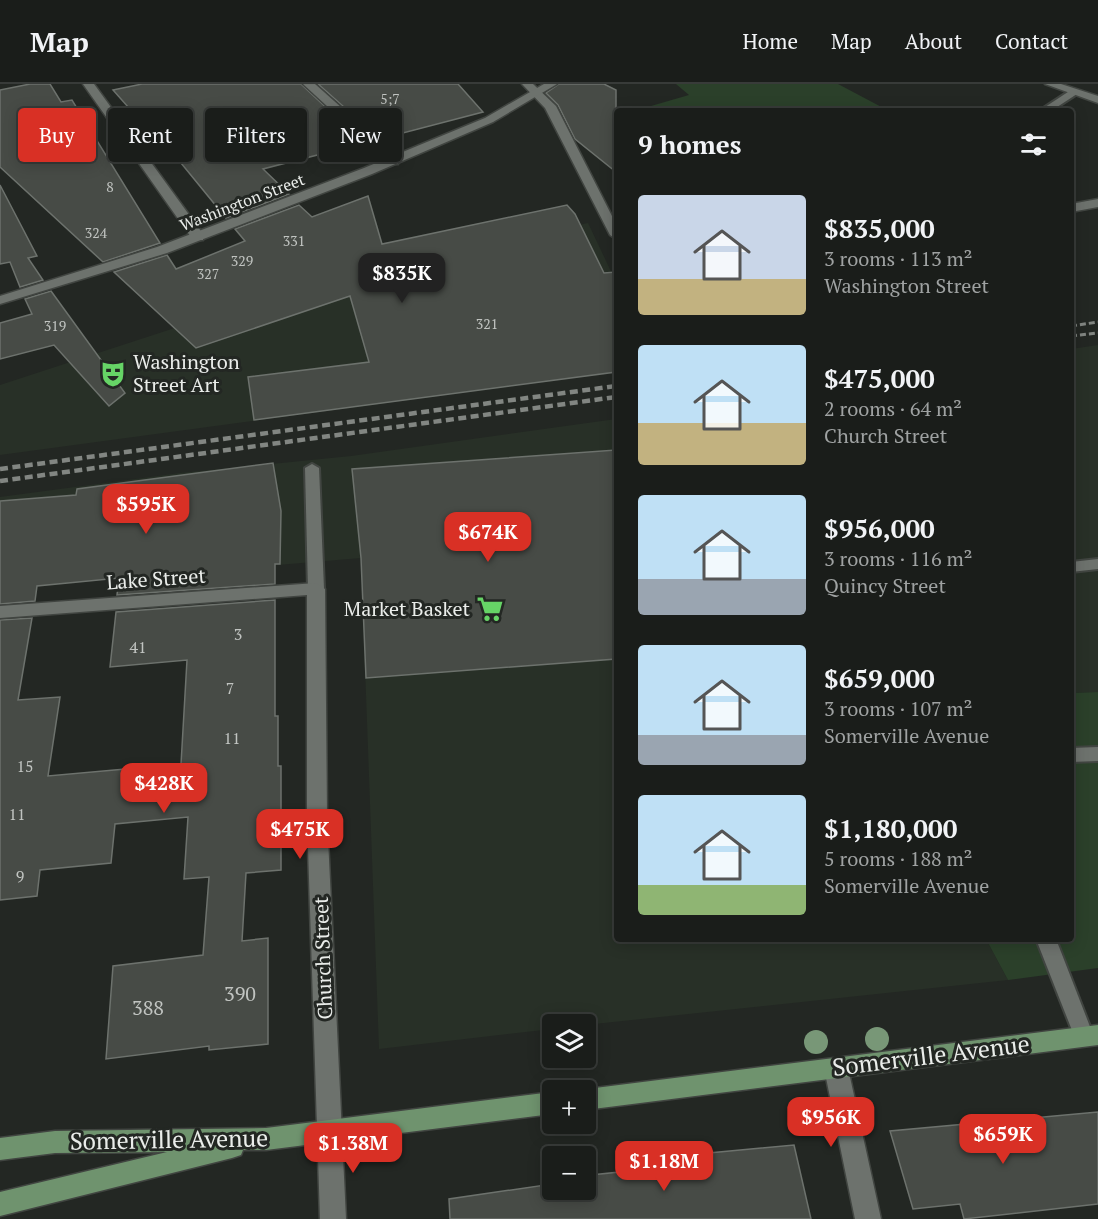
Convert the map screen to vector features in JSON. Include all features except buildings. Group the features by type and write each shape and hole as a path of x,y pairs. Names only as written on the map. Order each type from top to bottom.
{"main road":[{"name":"Somerville Avenue","path":"596,1098 1091,1036"},
{"name":"Somerville Avenue","path":"0,1149 55,1142 266,1139 542,1104"},
{"path":"0,1204 266,1139"}],"street":[{"path":"88,84 198,237"},
{"path":"308,84 335,108"},
{"path":"527,84 550,106 614,231"},
{"name":"Washington Street","path":"402,158 498,116 552,84"},
{"path":"1050,84 1098,99"},
{"name":"Washington Street","path":"0,300 104,270 198,237 391,162"},
{"path":"1074,207 1098,202"},
{"name":"Lake Street","path":"0,612 316,589"},
{"name":"Church Street","path":"316,589 317,818 333,1219"},
{"path":"836,1068 868,1219"}],"lane":[{"path":"1049,108 1076,92"},
{"path":"312,468 316,589"},
{"path":"1074,567 1098,564"},
{"path":"1074,755 1098,754"},
{"path":"1047,942 1091,1036"}],"shaded area":[{"path":"588,223 614,278 614,372 0,455 0,385 242,306"},
{"path":"1098,345 1098,692 1074,693 1074,349"},
{"path":"614,419 614,942 988,942 1008,980 596,1024 596,1014 542,1014 542,1030 379,1049 361,558 0,588 0,497 180,473 351,456"}],"green space":[{"path":"676,84 838,84 883,108 654,108 651,106 689,95"},
{"path":"1098,692 1098,968 1008,980 988,942 1074,942 1074,693"}],"railway":[{"path":"1074,326 1098,322"},
{"path":"1074,336 1098,333"},
{"path":"0,469 614,386"},
{"path":"0,481 614,397"}],"place":[{"name":"Washington Street Art","path":"113,374"},
{"name":"Market Basket","path":"490,609"}]}
